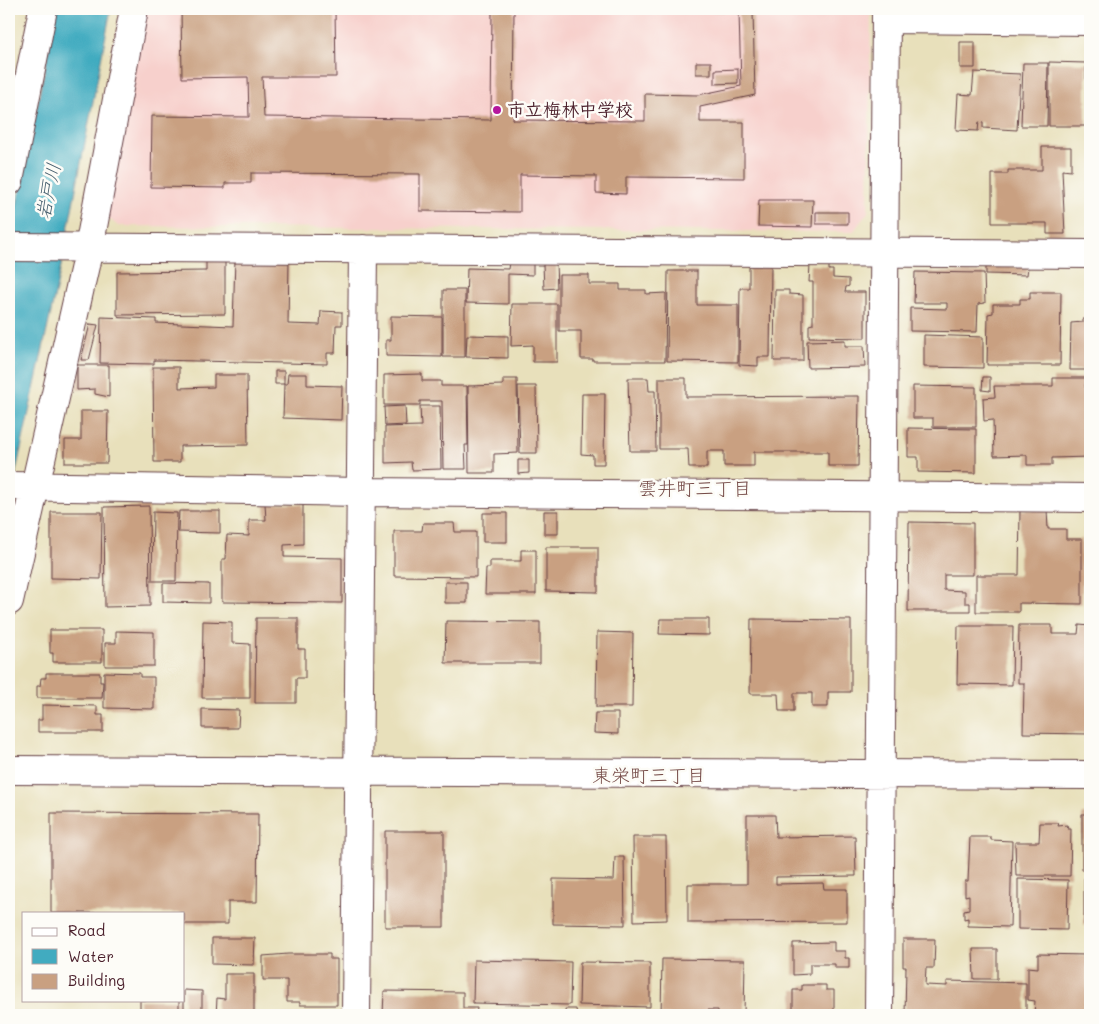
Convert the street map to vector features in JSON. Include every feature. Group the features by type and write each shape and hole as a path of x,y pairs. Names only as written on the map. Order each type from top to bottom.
{"street":[{"path":"9,181 43,9"},
{"path":"9,601 21,486 134,9"},
{"path":"879,1015 886,14 1090,21"},
{"path":"9,247 1090,254"},
{"path":"356,1015 363,249"},
{"path":"21,486 361,492 1090,498"},
{"path":"9,770 1090,775"}],"shaded area":[{"name":"市立梅林中学校","path":"146,9 871,9 868,212 853,232 118,226 103,213"}],"water":[{"name":"岩戸川","path":"57,9 111,9 60,271 9,503 9,243"}],"building":[{"path":"181,9 335,9 336,77 262,77 264,117 491,120 492,9 514,9 513,120 645,121 645,94 698,95 741,86 739,12 642,11 642,9 837,9 837,13 753,12 755,95 700,107 700,122 744,122 744,178 626,177 626,194 596,193 596,176 520,175 520,212 420,211 420,174 251,173 251,183 225,183 225,188 151,187 152,116 249,117 248,77 182,78"},
{"path":"960,42 975,42 975,68 960,68"},
{"path":"696,62 711,62 711,74 696,74"},
{"path":"1049,62 1086,63 1086,126 1049,126"},
{"path":"1023,63 1048,63 1047,126 1021,126"},
{"path":"738,69 738,83 715,84 715,70"},
{"path":"974,72 1020,74 1017,130 983,128 983,123 979,122 978,131 956,130 958,94 972,95"},
{"path":"1042,147 1071,147 1071,171 1062,170 1065,234 1047,234 1047,223 992,223 992,174 1008,174 1008,170 1042,170"},
{"path":"759,200 813,200 812,227 758,226"},
{"path":"816,212 848,212 848,224 816,224"},
{"path":"206,259 225,259 225,314 117,315 117,272 206,271"},
{"path":"235,259 289,260 288,324 320,325 321,311 342,312 342,325 336,325 335,353 327,353 327,364 154,360 154,364 100,363 101,317 156,319 156,323 233,326"},
{"path":"509,263 533,263 533,275 508,274 508,304 466,303 467,268 508,269"},
{"path":"556,263 557,288 544,289 543,264"},
{"path":"749,264 771,265 770,357 758,357 758,366 739,365 740,288 749,288"},
{"path":"810,265 829,266 829,270 833,270 833,278 849,279 849,286 846,287 845,292 865,292 865,338 809,337 809,325 813,324 813,282 809,282"},
{"path":"986,267 1028,267 1027,275 986,274"},
{"path":"668,271 697,271 697,305 738,305 738,362 667,361"},
{"path":"915,272 984,273 985,303 978,304 977,332 910,331 910,308 947,309 947,303 914,303"},
{"path":"559,275 589,275 589,284 620,284 620,290 646,290 646,294 666,293 665,361 593,361 593,359 581,359 581,331 559,331"},
{"path":"443,290 465,290 465,357 443,357"},
{"path":"775,290 789,290 789,294 803,295 803,361 774,361"},
{"path":"1030,292 1061,292 1060,365 987,365 988,314 993,313 993,304 1020,304 1020,299 1030,299"},
{"path":"512,304 557,304 557,362 533,362 533,345 511,346"},
{"path":"391,316 442,317 442,357 386,356 386,340 391,340"},
{"path":"1083,319 1090,319 1090,370 1070,370 1071,323 1083,322"},
{"path":"90,324 98,325 89,360 81,360"},
{"path":"467,335 508,336 508,358 466,357"},
{"path":"924,335 983,337 983,368 924,367"},
{"path":"845,340 845,346 864,346 865,367 808,368 807,341"},
{"path":"77,365 109,365 109,397 95,394 95,389 77,390"},
{"path":"153,367 179,367 179,388 214,387 214,375 247,375 248,445 180,446 180,462 154,462"},
{"path":"275,371 284,371 284,384 275,384"},
{"path":"288,374 307,374 307,385 342,386 341,420 283,418 284,384 287,384"},
{"path":"422,374 422,381 441,381 441,386 467,386 468,445 465,445 466,469 443,469 442,401 420,401 420,405 384,405 384,375"},
{"path":"983,377 990,377 990,391 982,390"},
{"path":"628,378 648,378 649,391 655,391 656,451 630,451"},
{"path":"659,378 686,378 686,397 859,396 858,466 828,466 828,452 754,452 754,466 724,466 724,451 707,451 707,468 689,468 688,449 659,449"},
{"path":"1053,378 1086,378 1085,387 1090,387 1090,457 1052,458 1052,465 1027,465 1027,455 994,456 993,420 984,421 983,398 995,397 994,386 1053,386"},
{"path":"503,379 517,379 518,453 494,454 494,473 469,473 468,386 503,385"},
{"path":"518,386 536,386 537,453 520,453"},
{"path":"913,386 976,387 976,427 933,427 933,418 913,418"},
{"path":"582,394 605,394 604,464 593,464 593,455 581,454"},
{"path":"405,406 406,425 385,426 384,407"},
{"path":"420,406 440,406 441,469 412,470 411,462 385,463 385,427 421,426"},
{"path":"81,411 108,411 107,463 65,463 65,440 81,440"},
{"path":"908,428 976,429 976,473 918,472 918,457 908,457"},
{"path":"518,460 529,460 529,473 518,474"},
{"path":"265,504 303,504 303,544 284,545 284,557 342,558 342,603 222,602 222,559 226,559 227,535 249,536 249,520 266,520"},
{"path":"149,506 150,606 105,607 104,507"},
{"path":"1020,510 1047,510 1048,529 1066,529 1066,539 1082,539 1082,604 1019,603 1019,612 976,612 976,575 1019,575"},
{"path":"179,511 220,511 220,533 178,532"},
{"path":"544,511 558,511 558,534 544,534"},
{"path":"51,512 102,512 101,579 51,578"},
{"path":"153,512 177,513 176,581 152,581"},
{"path":"483,513 507,513 507,542 483,542"},
{"path":"1088,513 1090,513 1090,541 1088,541"},
{"path":"909,522 973,523 973,575 944,575 944,590 965,591 965,603 970,603 970,611 908,611"},
{"path":"423,523 454,523 455,532 476,532 476,577 394,576 394,531 422,531"},
{"path":"546,547 598,547 598,592 546,591"},
{"path":"521,550 536,550 536,594 485,594 486,568 490,568 490,561 521,561"},
{"path":"445,582 467,582 467,603 445,603"},
{"path":"163,583 209,584 209,603 163,602"},
{"path":"256,618 298,618 298,649 305,649 305,678 296,678 296,703 255,703"},
{"path":"660,619 709,619 709,635 659,634"},
{"path":"751,619 851,620 851,692 828,692 828,707 812,707 812,693 794,693 794,711 779,711 778,694 750,694"},
{"path":"203,621 232,622 232,643 250,644 250,698 202,698"},
{"path":"446,621 540,622 540,663 445,663"},
{"path":"1019,625 1052,625 1052,634 1078,634 1079,625 1090,626 1090,734 1023,733 1024,683 1018,683"},
{"path":"958,626 1013,626 1012,685 957,684"},
{"path":"50,630 102,630 102,662 53,662 53,653 50,653"},
{"path":"116,631 154,632 154,666 105,666 105,643 116,643"},
{"path":"597,632 633,633 632,707 596,707"},
{"path":"104,672 140,673 140,677 154,677 154,709 104,708"},
{"path":"46,673 100,673 100,682 103,682 102,698 37,698 37,686 40,686 41,678 46,678"},
{"path":"42,705 97,706 97,715 103,715 103,732 38,732 38,720 42,720"},
{"path":"202,709 239,710 238,728 202,728"},
{"path":"595,713 618,713 618,734 594,733"},
{"path":"51,813 258,814 257,902 228,902 228,924 185,924 185,912 51,912"},
{"path":"1082,814 1090,814 1090,870 1082,870"},
{"path":"747,815 775,815 776,837 855,836 856,876 776,877 776,884 823,883 824,889 847,889 847,922 688,923 688,884 747,884"},
{"path":"1040,823 1059,823 1058,826 1067,825 1068,829 1071,829 1070,876 1016,876 1015,842 1039,842"},
{"path":"385,831 444,831 444,927 385,927"},
{"path":"633,837 666,837 667,920 634,921"},
{"path":"970,837 991,837 991,840 1012,841 1010,927 968,926 968,918 964,919 964,910 969,909 969,895 965,896 965,881 968,881"},
{"path":"615,857 624,857 625,925 553,924 553,879 614,880"},
{"path":"1084,878 1090,878 1090,926 1084,925"},
{"path":"1018,879 1068,880 1067,930 1018,929"},
{"path":"212,938 255,938 254,965 212,964"},
{"path":"903,939 935,939 934,968 926,968 925,985 947,986 947,981 1026,983 1026,1015 905,1015 906,967 903,967"},
{"path":"1088,941 1090,941 1090,969 1088,969"},
{"path":"834,942 834,951 845,951 845,958 849,958 849,968 835,968 835,964 810,964 810,974 793,975 793,943"},
{"path":"973,949 997,949 997,979 974,979"},
{"path":"330,954 330,959 337,959 337,1005 300,1005 300,1002 287,1002 287,980 263,980 263,956"},
{"path":"1038,954 1087,955 1087,1015 1034,1015 1035,1001 1028,1000 1028,967 1038,968"},
{"path":"662,959 745,960 744,1015 718,1015 718,1010 708,1010 708,1015 661,1015"},
{"path":"474,960 571,962 570,1005 473,1003"},
{"path":"580,962 650,963 650,1007 579,1005"},
{"path":"225,974 254,974 254,1015 216,1015 217,998 225,999"},
{"path":"802,985 826,985 826,990 834,990 834,1015 793,1015 793,990 802,990"},
{"path":"185,990 202,991 202,1015 184,1015"},
{"path":"384,991 463,992 463,1008 477,1008 476,1015 383,1015"},
{"path":"140,1002 179,1002 179,1015 140,1015"},
{"path":"565,1009 576,1009 577,1015 566,1015"}],"place":[{"name":"市立梅林中学校","path":"497,110"}],"district":[{"name":"雲井町三丁目","path":"695,488"},
{"name":"東栄町三丁目","path":"649,775"}]}
